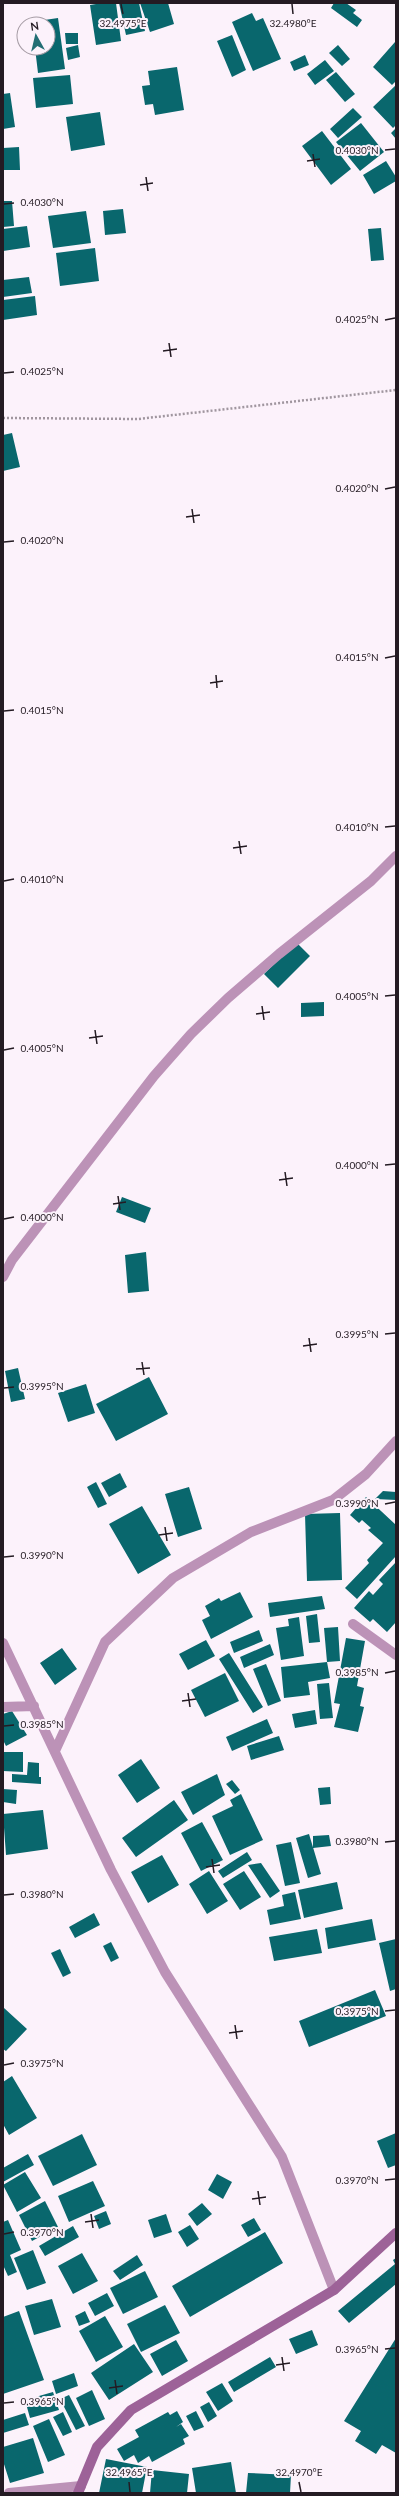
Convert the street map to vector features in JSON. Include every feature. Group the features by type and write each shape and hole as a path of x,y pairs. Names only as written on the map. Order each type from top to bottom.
{"street":[{"path":"3,1277 12,1260 154,1076 191,1034 245,983 371,881 396,856"},
{"path":"56,1751 105,1642 173,1578 252,1532 333,1500 366,1474 396,1441"},
{"path":"353,1624 396,1655"},
{"path":"3,1643 56,1751 111,1870 164,1972 282,2158 334,2290"},
{"path":"3,1707 34,1706"},
{"path":"8,2493 79,2490 97,2447 131,2410 334,2290 396,2233"}],"path":[{"path":"3,418 138,419 396,390"}],"building":[{"path":"116,3 121,41 96,45 90,5"},
{"path":"119,3 139,3 145,31 126,35"},
{"path":"140,3 168,3 174,24 150,32"},
{"path":"334,3 346,3 356,10 353,13 362,20 357,27 331,8"},
{"path":"252,13 256,21 263,18 281,59 253,71 232,22"},
{"path":"56,18 58,18 65,69 38,73 36,56 56,56"},
{"path":"65,33 78,33 78,44 66,44"},
{"path":"232,35 246,70 232,77 217,41"},
{"path":"395,42 396,81 392,85 373,67"},
{"path":"78,45 80,57 68,60 66,48"},
{"path":"338,45 350,59 342,66 329,53"},
{"path":"305,55 309,65 294,71 290,62"},
{"path":"325,60 334,71 315,85 307,74"},
{"path":"177,67 184,110 155,115 153,104 145,105 142,86 150,85 148,71"},
{"path":"336,72 355,94 345,102 326,80"},
{"path":"70,75 73,104 36,108 33,78"},
{"path":"396,85 396,125 393,128 373,107"},
{"path":"10,93 15,127 3,129 3,94"},
{"path":"353,108 362,117 338,138 330,129"},
{"path":"100,112 105,145 71,151 66,117"},
{"path":"361,123 384,152 360,171 336,142"},
{"path":"396,128 396,139 391,133"},
{"path":"322,131 351,169 331,185 302,146"},
{"path":"19,147 20,170 3,170 3,148"},
{"path":"386,161 396,177 396,181 374,194 363,175"},
{"path":"3,201 12,201 14,226 3,227"},
{"path":"123,209 126,233 105,235 103,211"},
{"path":"86,211 91,243 53,248 48,216"},
{"path":"27,226 30,247 3,251 3,229"},
{"path":"381,228 384,260 371,261 368,229"},
{"path":"95,248 99,281 60,286 56,253"},
{"path":"29,277 32,293 3,297 3,280"},
{"path":"35,296 37,315 3,320 3,300"},
{"path":"12,433 20,467 3,471 3,435"},
{"path":"296,942 310,956 278,988 264,974"},
{"path":"324,1002 324,1016 301,1017 301,1003"},
{"path":"122,1197 151,1208 145,1223 116,1212"},
{"path":"146,1252 149,1291 128,1293 125,1255"},
{"path":"18,1368 25,1399 11,1402 5,1371"},
{"path":"149,1377 168,1414 116,1441 96,1404"},
{"path":"86,1384 95,1413 68,1422 58,1393"},
{"path":"120,1473 127,1487 109,1497 101,1483"},
{"path":"96,1482 107,1504 98,1508 87,1487"},
{"path":"189,1487 202,1529 178,1537 165,1494"},
{"path":"383,1491 396,1492 396,1500 375,1499"},
{"path":"366,1497 396,1525 396,1556 357,1599 345,1588 369,1563 367,1560 383,1543 368,1530 371,1528 362,1520 359,1523 350,1515"},
{"path":"142,1506 171,1555 138,1574 109,1524"},
{"path":"340,1513 342,1580 307,1581 305,1514"},
{"path":"396,1562 396,1622 387,1632 373,1619 370,1622 354,1608 369,1591 373,1595 383,1584 379,1580"},
{"path":"240,1592 253,1617 211,1639 202,1620 210,1616 205,1606 219,1598 221,1601"},
{"path":"322,1596 325,1609 270,1617 268,1603"},
{"path":"317,1614 320,1642 309,1643 306,1616"},
{"path":"299,1617 304,1656 281,1660 276,1628 289,1626 288,1619"},
{"path":"338,1627 340,1661 327,1662 324,1628"},
{"path":"259,1630 263,1641 234,1653 230,1642"},
{"path":"346,1638 365,1641 357,1686 364,1688 360,1706 364,1707 358,1732 334,1727 340,1704 334,1703"},
{"path":"206,1640 215,1656 188,1670 179,1654"},
{"path":"270,1644 274,1655 244,1668 240,1657"},
{"path":"62,1648 77,1669 55,1685 40,1663"},
{"path":"229,1653 263,1707 253,1713 219,1659"},
{"path":"327,1662 330,1678 308,1682 310,1695 284,1698 281,1667"},
{"path":"266,1664 281,1701 268,1706 253,1669"},
{"path":"225,1673 239,1701 205,1717 191,1690"},
{"path":"329,1683 333,1718 320,1719 317,1684"},
{"path":"315,1710 317,1724 295,1728 292,1714"},
{"path":"12,1711 27,1735 6,1746 3,1740 3,1714"},
{"path":"267,1719 273,1733 232,1751 226,1737"},
{"path":"279,1736 284,1750 251,1760 247,1746"},
{"path":"3,1752 23,1752 23,1772 3,1771"},
{"path":"141,1759 160,1788 137,1803 118,1775"},
{"path":"28,1762 39,1763 39,1777 41,1777 41,1784 12,1782 12,1774 27,1775"},
{"path":"217,1774 225,1795 193,1815 181,1792"},
{"path":"232,1780 240,1790 235,1794 226,1784"},
{"path":"330,1787 331,1804 320,1805 318,1788"},
{"path":"3,1789 17,1790 16,1804 3,1802"},
{"path":"241,1794 263,1840 230,1855 212,1816 233,1806 230,1800"},
{"path":"174,1800 188,1820 136,1857 122,1838"},
{"path":"43,1810 48,1849 6,1855 3,1814"},
{"path":"202,1822 223,1860 201,1871 181,1833"},
{"path":"309,1834 321,1874 308,1878 296,1838"},
{"path":"329,1835 331,1846 313,1848 313,1836"},
{"path":"291,1842 300,1883 285,1886 276,1845"},
{"path":"247,1852 252,1860 223,1878 218,1871"},
{"path":"162,1855 179,1885 148,1903 131,1872"},
{"path":"261,1863 280,1891 270,1898 248,1865"},
{"path":"209,1871 228,1901 207,1914 189,1884"},
{"path":"244,1871 261,1897 240,1910 223,1884"},
{"path":"337,1882 343,1909 304,1918 298,1890"},
{"path":"295,1892 301,1919 270,1925 267,1910 284,1906 282,1895"},
{"path":"94,1913 100,1925 75,1938 69,1927"},
{"path":"372,1919 376,1940 328,1949 325,1928"},
{"path":"317,1929 322,1953 274,1961 269,1937"},
{"path":"396,1939 396,1989 390,1991 379,1943"},
{"path":"111,1942 119,1958 111,1962 103,1946"},
{"path":"60,1949 71,1973 63,1977 51,1953"},
{"path":"375,1990 386,2016 309,2047 299,2021"},
{"path":"4,2008 27,2029 6,2051 3,2049"},
{"path":"12,2076 37,2118 9,2135 3,2124 3,2082"},
{"path":"396,2133 396,2165 388,2168 377,2141"},
{"path":"82,2134 97,2165 53,2186 38,2156"},
{"path":"28,2154 34,2165 3,2182 3,2168"},
{"path":"25,2172 41,2198 17,2212 3,2185"},
{"path":"217,2174 232,2182 223,2199 208,2190"},
{"path":"93,2181 105,2206 69,2222 58,2196"},
{"path":"45,2201 58,2227 32,2241 19,2215"},
{"path":"202,2203 212,2214 197,2226 188,2214"},
{"path":"106,2211 111,2224 99,2229 94,2216"},
{"path":"166,2214 172,2232 154,2238 148,2220"},
{"path":"254,2218 261,2230 248,2237 241,2225"},
{"path":"8,2220 21,2250 10,2255 17,2272 8,2276 3,2265 3,2222"},
{"path":"190,2225 199,2239 187,2247 178,2232"},
{"path":"73,2226 79,2237 45,2256 39,2246"},
{"path":"265,2232 283,2263 190,2317 172,2286"},
{"path":"33,2250 46,2283 27,2290 14,2258"},
{"path":"82,2253 98,2281 73,2294 58,2266"},
{"path":"137,2255 143,2265 120,2280 113,2271"},
{"path":"396,2258 396,2284 349,2323 338,2311 395,2264 393,2260"},
{"path":"145,2271 158,2297 123,2314 110,2288"},
{"path":"107,2293 114,2306 95,2316 88,2303"},
{"path":"52,2299 61,2327 34,2335 25,2306"},
{"path":"165,2305 180,2333 141,2352 127,2324"},
{"path":"19,2311 44,2380 3,2394 3,2317"},
{"path":"85,2311 90,2322 79,2326 75,2316"},
{"path":"105,2316 123,2347 96,2362 79,2331"},
{"path":"312,2330 318,2345 296,2354 289,2339"},
{"path":"396,2338 396,2453 382,2445 376,2454 355,2441 361,2431 344,2421"},
{"path":"176,2340 188,2361 162,2376 150,2354"},
{"path":"134,2344 153,2372 109,2400 91,2373"},
{"path":"270,2357 276,2367 234,2392 228,2382"},
{"path":"74,2373 78,2386 56,2394 52,2381"},
{"path":"222,2383 233,2401 218,2411 206,2392"},
{"path":"92,2390 105,2419 89,2426 76,2398"},
{"path":"53,2392 59,2410 30,2418 25,2400"},
{"path":"69,2395 85,2426 76,2430 60,2399"},
{"path":"209,2402 217,2416 208,2422 200,2407"},
{"path":"177,2411 183,2422 176,2427 181,2424 189,2436 183,2439 185,2444 152,2462 149,2456 138,2463 134,2455 124,2461 117,2449 139,2437 135,2430 168,2412 170,2415"},
{"path":"196,2411 204,2427 194,2431 186,2416"},
{"path":"63,2412 72,2432 63,2436 53,2417"},
{"path":"25,2413 29,2425 3,2433 3,2420"},
{"path":"49,2419 65,2455 48,2462 33,2426"},
{"path":"33,2438 44,2473 10,2483 3,2461 3,2447"},
{"path":"106,2459 147,2467 142,2493 99,2493"},
{"path":"231,2462 236,2493 196,2493 192,2468"},
{"path":"152,2470 189,2474 187,2493 150,2493"},
{"path":"248,2473 291,2475 290,2493 246,2493"}]}
